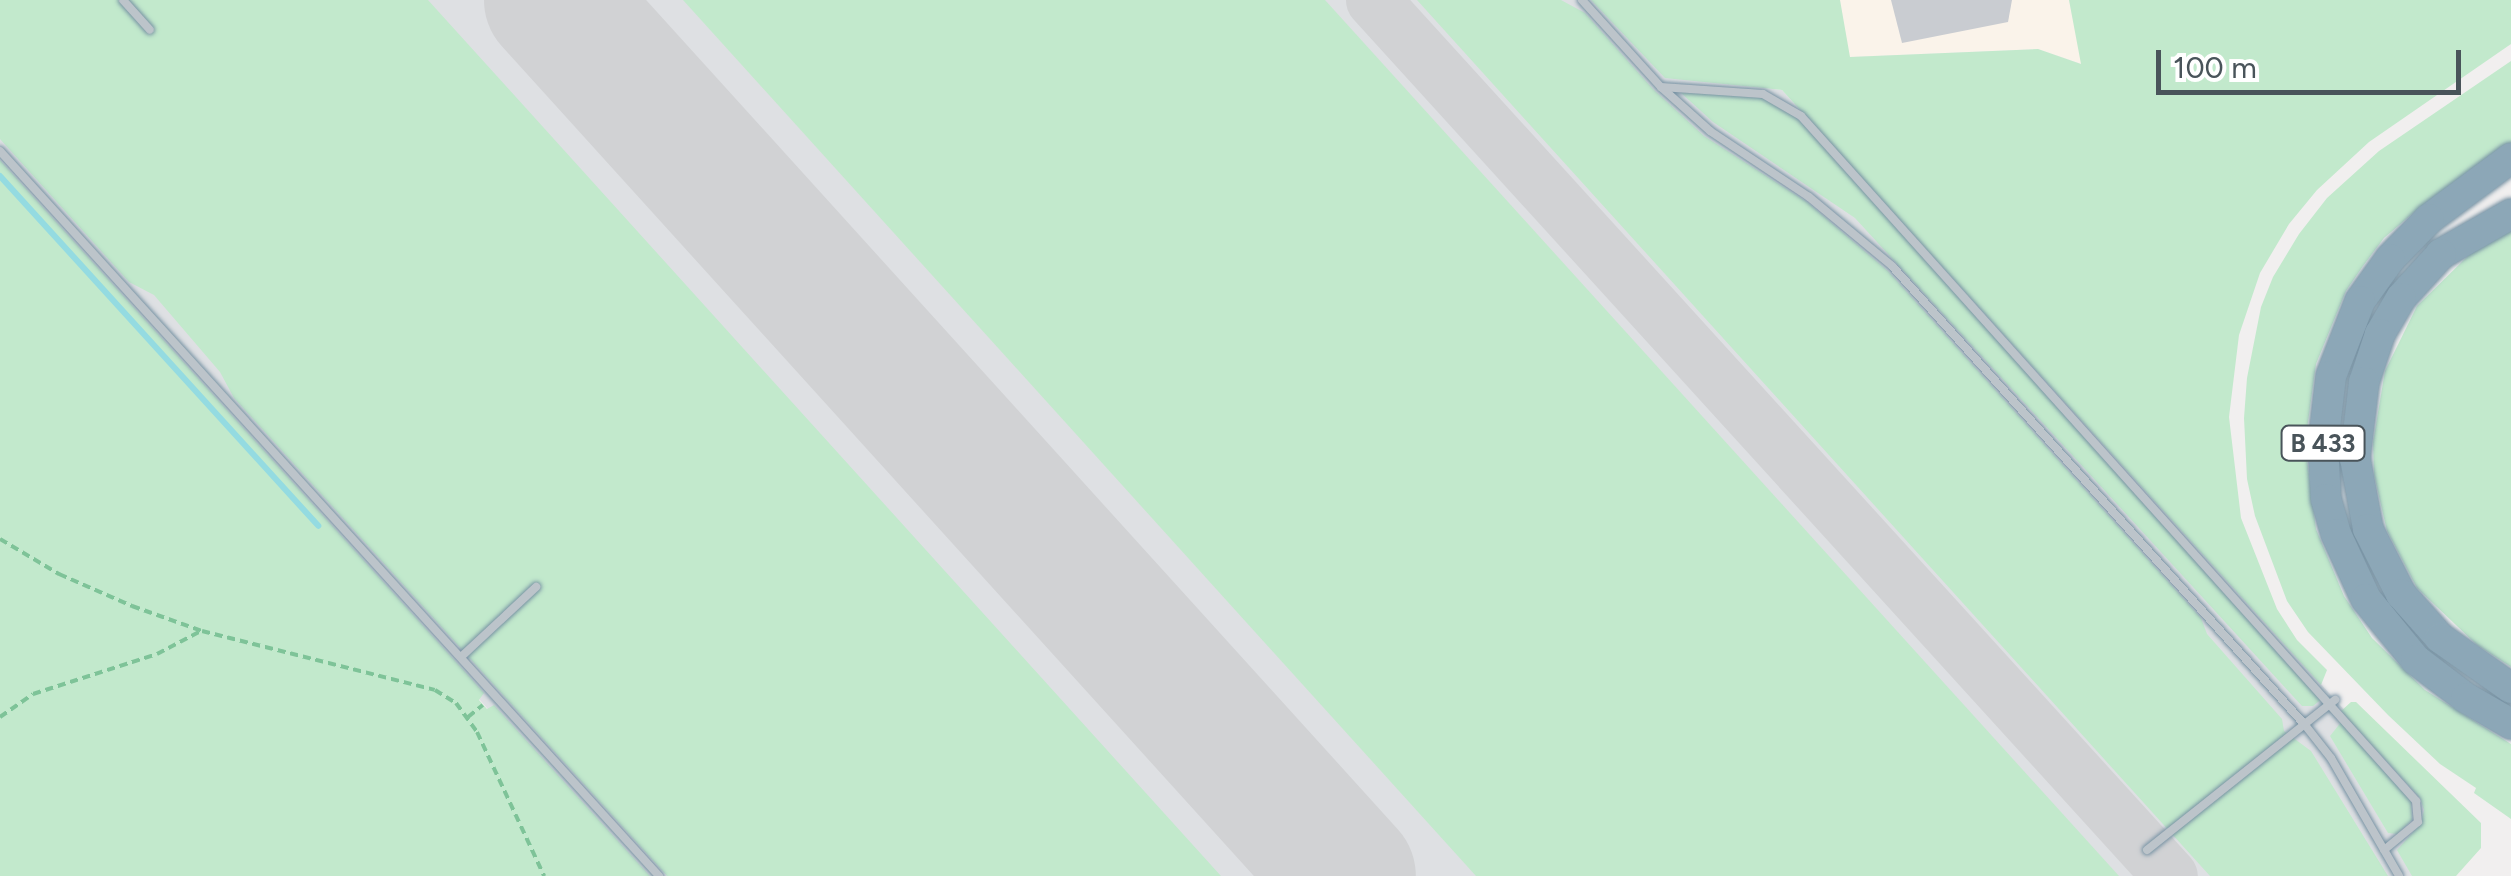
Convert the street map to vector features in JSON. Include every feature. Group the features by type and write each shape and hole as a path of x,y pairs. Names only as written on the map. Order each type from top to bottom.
{"highway":[{"name":"B 433","path":"2511,158 2429,219 2390,259 2360,301 2330,376 2323,445 2326,499 2336,534 2366,598 2416,660 2466,698 2511,724"},
{"path":"2441,254 2511,192"},
{"name":"B 433","path":"2511,214 2441,254 2401,298 2371,358 2356,420 2359,492 2383,564 2410,606 2454,650 2511,688"}],"lane":[{"path":"123,0 150,30"},
{"path":"1582,0 1661,86 1710,131 1809,197 1892,266 2305,725 2330,758 2399,876"},
{"path":"1661,86 1764,94 1800,116 2333,701 2416,801 2418,822 2384,850"},
{"path":"0,151 658,876"},
{"path":"461,658 536,588"},
{"path":"484,705 495,695"},
{"path":"2147,850 2333,701"}],"path":[{"path":"0,539 59,574 202,631 435,690 468,717 544,876"},
{"path":"0,717 33,694 157,654 202,631"},
{"path":"468,717 484,705"}],"shaded area":[{"path":"0,0 1603,0 1676,78 1782,90 2437,812 2419,876 632,876 461,678 0,206"},
{"path":"1840,0 2069,0 2082,64 2038,49 1849,57"}],"green space":[{"path":"0,0 428,0 1221,876 667,876 234,398 220,372 154,295 129,282 0,139"},
{"path":"683,0 1325,0 2119,876 1476,876"},
{"path":"1417,0 1561,0 1585,13 1653,89 1704,136 1807,202 1888,271 2201,618 2207,634 2282,719 2284,731 2311,751 2388,876 2210,876"},
{"path":"1591,0 1840,0 1850,57 2038,49 2081,64 2069,0 2511,0 2511,44 2369,142 2317,190 2289,224 2260,273 2239,335 2229,417 2241,518 2277,609 2297,640 2327,670 2321,685 1782,90 1665,78"},
{"path":"2511,61 2511,145 2418,209 2384,238 2363,266 2346,291 2316,364 2305,444 2316,529 2344,596 2372,638 2425,690 2511,744 2511,819 2474,793 2476,788 2440,764 2388,715 2308,632 2287,601 2255,516 2247,479 2244,418 2247,378 2261,307 2273,277 2299,234 2327,198 2379,151"},
{"path":"1679,91 1762,96 1800,119 2323,698 2313,706 2302,706 1855,218 1713,122"},
{"path":"0,160 484,693 479,700 487,709 494,705 650,876 0,876"},
{"path":"2511,227 2511,667 2477,645 2417,588 2387,531 2374,475 2373,442 2385,371 2417,306 2476,248"},
{"path":"2356,702 2481,823 2481,848 2456,876 2412,876 2397,850 2421,823 2424,810 2420,798 2341,711"},
{"path":"2342,721 2411,801 2412,820 2397,834 2388,833 2330,736"}],"building":[{"path":"1891,0 2012,0 2008,22 1902,43"}],"waterway":[{"path":"0,176 318,526"}],"taxiway":[{"path":"1373,0 2170,876"}],"runway":[{"path":"553,0 1347,876"}]}
